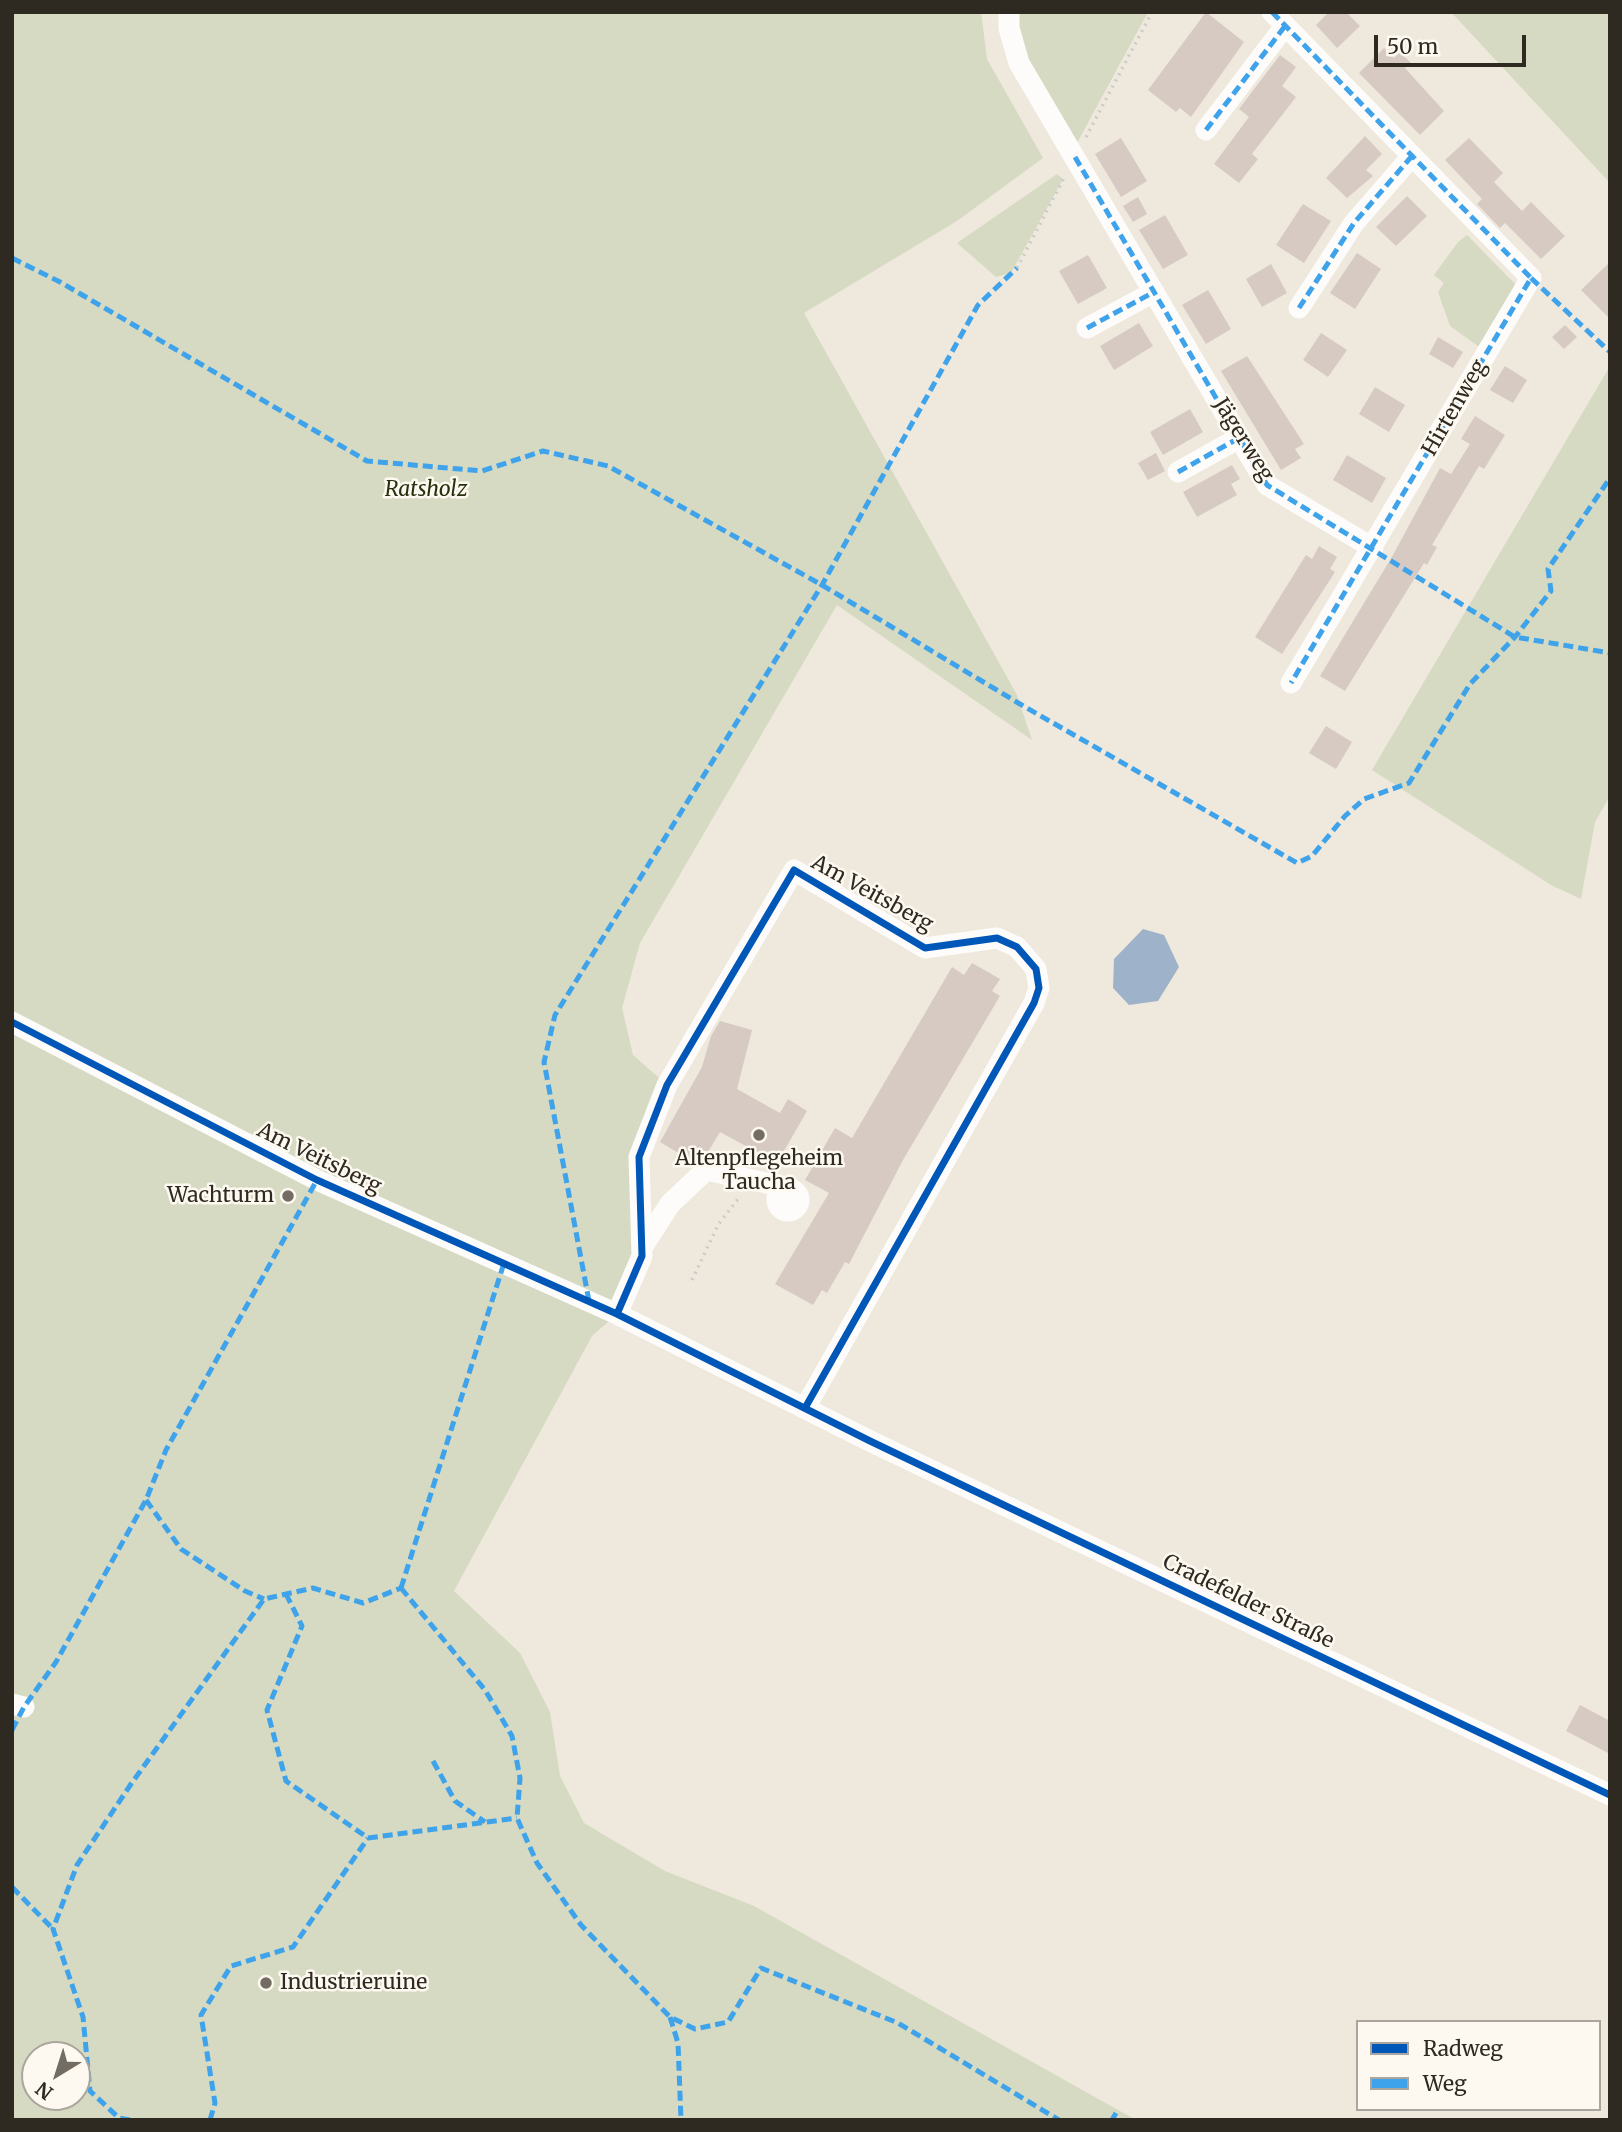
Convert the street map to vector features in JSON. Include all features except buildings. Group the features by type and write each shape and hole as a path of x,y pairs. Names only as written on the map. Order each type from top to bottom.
{"street":[{"name":"Jägerweg","path":"1009,12 1009,29 1019,63 1267,485 1373,548"},
{"name":"Hirtenweg","path":"1206,130 1279,19 1531,278 1291,683"},
{"path":"1299,308 1354,223 1412,156"},
{"path":"1087,328 1154,292"},
{"path":"1178,472 1239,438"},
{"name":"Am Veitsberg","path":"617,1314 642,1256 639,1157 667,1085 794,870 925,948 998,938 1017,947 1036,969 1039,988 1034,1003 805,1408"},
{"name":"Am Veitsberg","path":"12,1022 317,1180 617,1314 870,1441"},
{"path":"643,1246 670,1204 706,1170 790,1188"},
{"name":"Cradefelder Straße","path":"870,1441 1610,1795"}],"path":[{"path":"1017,268 1152,12"},
{"path":"692,1280 718,1225 751,1180"}],"green space":[{"name":"Ratsholz","path":"12,12 981,12 987,59 1043,158 957,221 804,313 1017,695 1032,740 837,605 640,943 622,1008 633,1055 667,1085 639,1157 642,1256 617,1314 592,1336 454,1591 520,1653 550,1712 560,1776 584,1823 665,1871 754,1906 1136,2120 12,2120"},
{"path":"1020,12 1148,12 1077,143 1026,55 1018,20"},
{"path":"1451,12 1610,12 1610,183"},
{"path":"1057,174 1063,179 1011,273 996,277 957,243"},
{"path":"1467,235 1518,287 1482,349 1450,326 1438,292 1444,283 1434,275 1458,242"},
{"path":"1610,366 1610,796 1595,822 1581,899 1551,885 1372,770"}],"water":[{"path":"1143,929 1164,935 1179,967 1158,1001 1129,1005 1113,988 1114,959"}],"marked path":[{"path":"1272,12 1531,278 1291,683"},
{"path":"1206,130 1285,26"},
{"path":"1299,308 1354,223 1412,156"},
{"path":"1075,157 1267,485 1515,637 1610,653"},
{"path":"12,258 60,282 367,461 482,471 543,451 608,466 822,585 1020,704 1297,863 1312,856 1345,816 1364,799 1409,783 1470,684 1515,637 1551,591 1548,569 1610,478"},
{"path":"589,1301 544,1062 555,1015 822,585 978,305 1017,268"},
{"path":"1531,278 1610,352"},
{"path":"1087,328 1154,292"},
{"path":"1178,472 1239,438"},
{"path":"12,1730 24,1707 56,1662 146,1500 166,1450 317,1180"},
{"path":"401,1588 504,1263"},
{"path":"146,1500 181,1549 245,1591 264,1599"},
{"path":"130,2120 119,2118 90,2091 83,2017 53,1929 77,1865 131,1784 264,1599 313,1588 363,1603 401,1588"},
{"path":"401,1588 485,1690 512,1736 520,1778 517,1818 537,1863 581,1925 670,2017 695,2029 728,2022 761,1968 898,2023 1059,2120"},
{"path":"286,1594 302,1626 267,1710 286,1781 368,1838 517,1818"},
{"path":"433,1761 455,1801 485,1822"},
{"path":"210,2120 215,2103 201,2015 231,1966 293,1947 368,1838"},
{"path":"12,1887 53,1929"},
{"path":"670,2017 678,2043 681,2120"},
{"path":"1112,2120 1116,2113"}],"cycle path":[{"path":"617,1314 642,1256 639,1157 667,1085 794,870 925,948 997,938 1017,947 1036,969 1039,988 1034,1003 805,1408"},
{"path":"12,1022 317,1180 617,1314 870,1441 1610,1795"}],"place":[{"name":"Altenpflegeheim Taucha","path":"759,1135"},
{"name":"Wachturm","path":"288,1196"},
{"name":"Industrieruine","path":"266,1983"}]}
